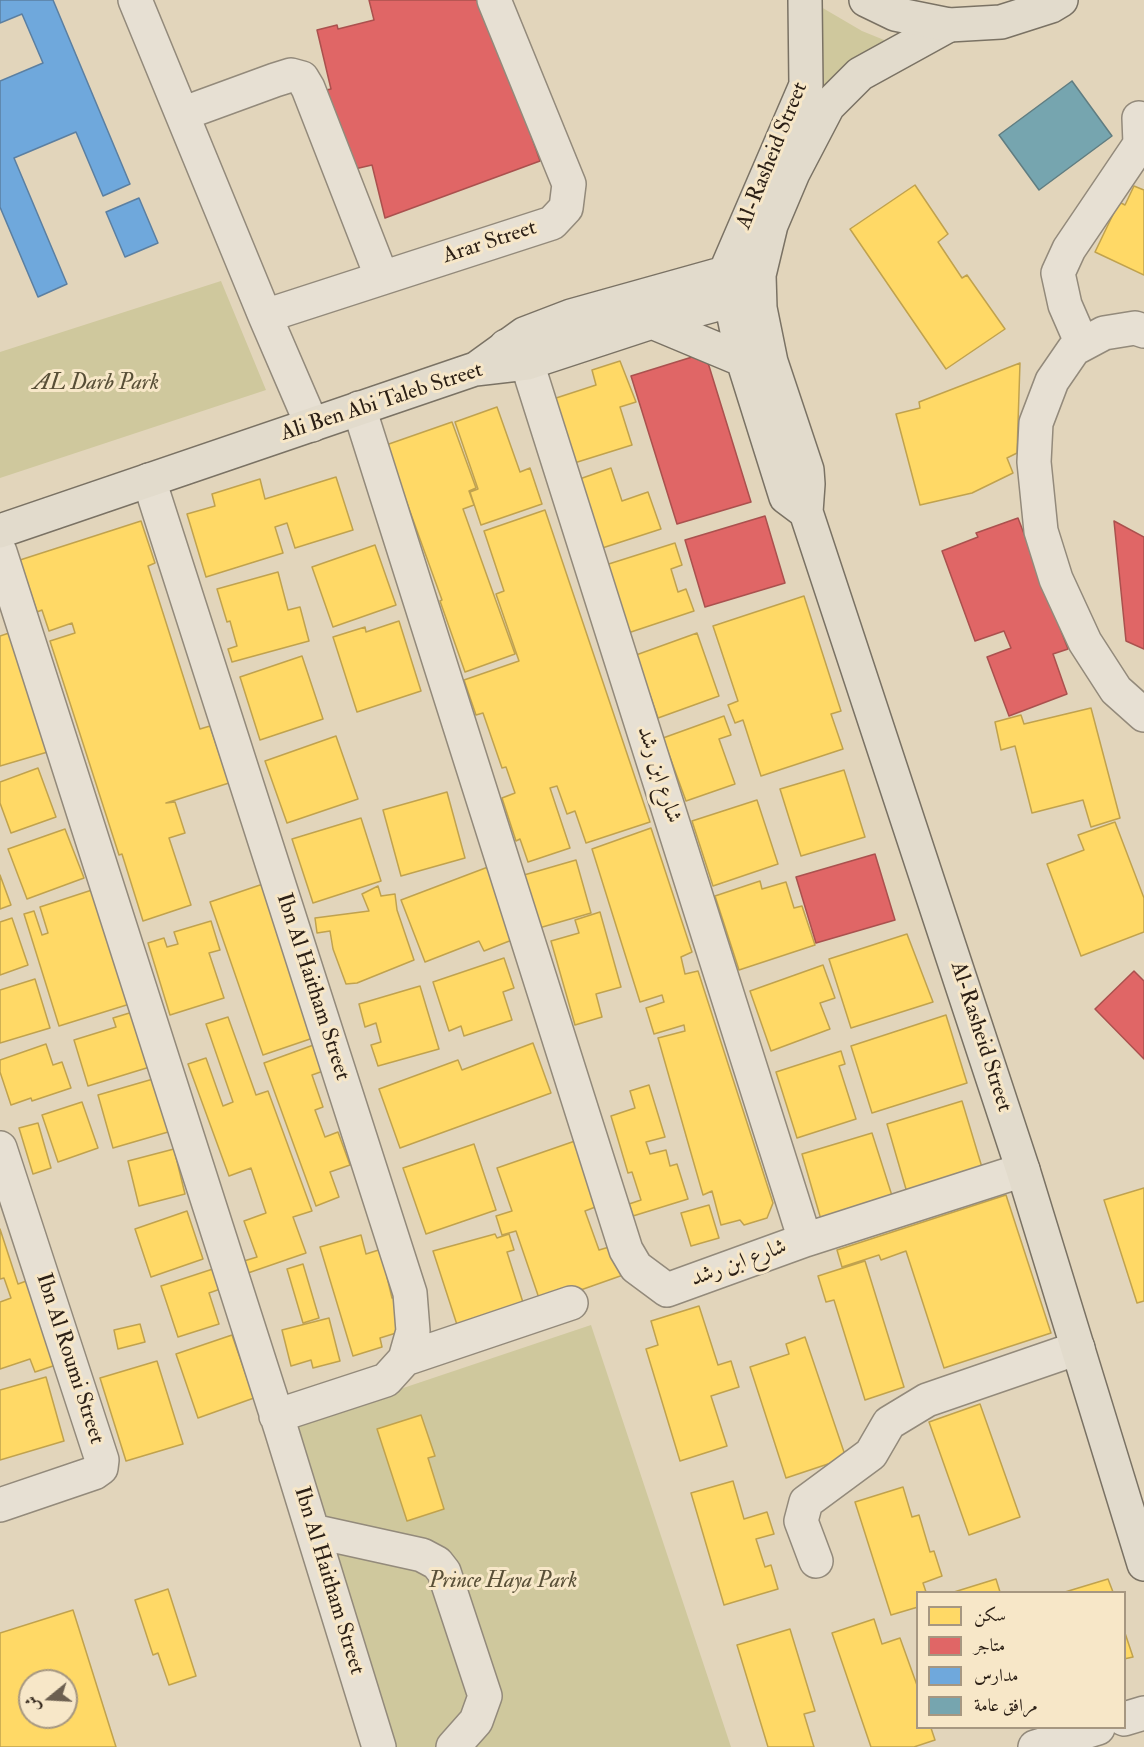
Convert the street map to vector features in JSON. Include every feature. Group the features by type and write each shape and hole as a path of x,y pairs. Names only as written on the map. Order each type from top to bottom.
{"main road":[{"name":"Al-Rasheid Street","path":"805,0 806,85 727,287 742,360 786,497 806,512"},
{"path":"866,0 895,14 949,25 1001,22 1050,6 1061,0"},
{"name":"Al-Rasheid Street","path":"949,25 860,74 828,106 793,173 771,225 759,274 760,308 771,362 807,470 806,512 1023,1170 1144,1564"},
{"name":"Ali Ben Abi Taleb Street","path":"0,531 517,355 652,322 759,274"},
{"path":"517,355 524,334 571,316 727,287"},
{"path":"652,322 742,360"}],"street":[{"path":"135,0 312,425"},
{"name":"Arar Street","path":"265,316 552,223 566,208 569,184 494,0"},
{"path":"182,114 274,80 291,75 302,78 308,88 382,278"},
{"path":"1082,345 1065,305 1058,273 1070,249 1140,144 1139,118"},
{"path":"1144,331 1135,328 1104,333 1074,349 1052,381 1036,423 1034,462 1041,531 1056,579 1085,642 1116,690 1144,715"},
{"name":"شارع ابن رشد","path":"359,408 626,1250 636,1267 667,1290 805,1240 517,355"},
{"name":"Ibn Al Haitham Street","path":"149,480 410,1293 413,1331 405,1359 386,1380 276,1416"},
{"name":"Ibn Al Haitham Street","path":"0,552 313,1532 379,1747"},
{"name":"Ibn Al Roumi Street","path":"0,1148 102,1460 101,1468 94,1473 0,1505"},
{"path":"805,1240 1023,1170"},
{"path":"405,1359 571,1303"},
{"path":"816,1561 801,1521 806,1502 870,1454 889,1423 927,1400 1078,1348"},
{"path":"313,1532 422,1555 437,1563 444,1572 485,1696 476,1721 453,1747"},
{"path":"1126,1719 1144,1713"},
{"path":"1035,1747 1095,1729"}],"green space":[{"path":"821,7 862,31 894,44 816,94 822,61 819,13"},
{"name":"AL Darb Park","path":"221,281 266,390 0,478 0,352"},
{"name":"Prince Haya Park","path":"591,1325 731,1747 383,1747 281,1429"}],"building: سكن":[{"path":"915,185 948,234 938,242 962,278 967,275 1005,329 946,369 850,229"},
{"path":"1134,186 1144,190 1144,275 1095,252 1119,202 1125,205"},
{"path":"620,361 636,402 620,407 632,445 571,464 550,400 596,385 592,370"},
{"path":"1020,363 1017,453 1007,458 1013,473 972,493 920,505 896,414 920,408 919,402"},
{"path":"497,407 520,472 530,468 542,504 481,525 470,492 478,489 455,422"},
{"path":"452,422 476,488 469,491 474,505 463,509 515,654 465,672 440,601 442,600 386,445"},
{"path":"611,468 622,501 648,492 661,529 593,551 571,482"},
{"path":"336,477 353,530 295,548 287,523 275,527 283,553 206,577 187,514 215,506 212,494 260,479 265,499"},
{"path":"545,510 650,822 586,843 575,811 567,814 557,786 550,788 570,848 528,862 520,839 516,841 502,798 515,793 506,767 502,768 483,713 476,715 464,680 519,661 496,594 504,591 484,531"},
{"path":"141,521 155,563 148,566 200,729 210,726 229,783 166,803 175,802 185,833 169,838 191,905 143,921 122,854 119,855 50,641 75,633 72,623 49,631 42,610 37,612 20,560"},
{"path":"675,543 682,565 671,569 678,592 686,589 694,611 628,633 596,568"},
{"path":"375,545 396,605 333,627 312,567"},
{"path":"278,572 288,610 300,607 309,641 232,662 228,649 237,646 217,589"},
{"path":"804,596 841,711 831,714 843,749 761,776 743,720 735,723 728,705 738,701 713,626"},
{"path":"399,621 421,691 357,712 333,637 365,627 366,632"},
{"path":"12,632 51,751 0,766 0,636"},
{"path":"697,633 719,696 658,718 636,655"},
{"path":"302,656 323,719 260,740 240,677"},
{"path":"1091,708 1120,818 1091,827 1083,800 1032,813 1015,746 1001,750 995,722 1021,715 1024,724"},
{"path":"724,716 731,735 719,739 735,784 686,801 663,738"},
{"path":"336,736 358,799 287,823 265,761"},
{"path":"38,768 56,817 11,833 0,803 0,782"},
{"path":"844,770 865,837 801,856 780,789"},
{"path":"447,792 465,858 401,876 383,810"},
{"path":"757,800 778,864 713,886 692,821"},
{"path":"361,818 381,881 313,903 292,839"},
{"path":"1115,822 1144,898 1144,932 1081,956 1047,864 1084,850 1078,835"},
{"path":"651,828 692,952 681,957 685,974 698,971 773,1203 767,1218 744,1225 740,1220 721,1225 712,1191 703,1195 658,1038 685,1031 684,1025 654,1034 646,1008 664,1002 662,995 640,1002 592,849"},
{"path":"65,829 84,878 27,899 8,849"},
{"path":"576,860 591,913 539,928 524,875"},
{"path":"488,867 517,938 484,951 479,941 425,962 401,900"},
{"path":"0,875 11,905 0,909"},
{"path":"760,881 762,889 786,882 794,908 802,906 815,945 739,970 715,896"},
{"path":"263,884 316,1037 263,1055 210,902"},
{"path":"378,886 381,896 395,894 397,910 414,960 357,983 346,984 333,949 330,931 317,933 315,918 369,911 362,894"},
{"path":"95,889 133,1003 59,1026 24,914 34,911 42,935 48,933 40,907"},
{"path":"600,912 621,987 596,994 602,1017 575,1025 551,941 579,933 575,920"},
{"path":"12,918 28,965 0,975 0,922"},
{"path":"211,921 220,950 209,953 224,998 170,1015 148,943 164,938 167,947 178,944 174,932"},
{"path":"907,934 933,1002 851,1028 829,959"},
{"path":"504,958 514,988 503,992 512,1020 464,1036 461,1026 449,1031 433,982"},
{"path":"823,965 835,998 820,1003 830,1029 771,1051 750,991"},
{"path":"35,979 50,1028 0,1043 0,990"},
{"path":"420,986 439,1049 378,1066 371,1045 381,1042 376,1023 365,1027 359,1004"},
{"path":"136,1011 153,1066 88,1086 74,1040 116,1027 113,1018"},
{"path":"946,1015 967,1083 872,1113 851,1046"},
{"path":"228,1017 256,1095 268,1091 312,1211 293,1217 306,1253 248,1273 244,1261 257,1257 244,1221 266,1213 251,1168 229,1176 188,1064 206,1058 223,1106 233,1102 206,1024"},
{"path":"319,1043 329,1069 312,1075 323,1107 315,1110 325,1137 338,1132 350,1165 330,1172 339,1197 316,1206 264,1063"},
{"path":"533,1043 551,1093 400,1148 379,1089 458,1060 462,1070"},
{"path":"46,1044 53,1065 62,1062 71,1088 32,1101 31,1098 11,1105 0,1072 0,1060"},
{"path":"841,1051 845,1064 839,1066 856,1119 797,1138 776,1072"},
{"path":"160,1077 175,1130 113,1148 98,1095"},
{"path":"649,1085 665,1137 646,1142 650,1154 666,1150 670,1166 677,1164 688,1199 633,1216 629,1204 641,1200 632,1172 628,1173 611,1116 635,1108 630,1091"},
{"path":"962,1101 984,1174 908,1196 887,1124"},
{"path":"82,1102 98,1148 58,1162 42,1115"},
{"path":"38,1123 51,1168 33,1174 19,1128"},
{"path":"872,1133 894,1202 822,1223 802,1154"},
{"path":"575,1141 598,1206 585,1211 599,1250 616,1245 626,1274 541,1304 516,1231 502,1235 496,1216 512,1211 497,1168"},
{"path":"474,1144 496,1210 426,1234 403,1168"},
{"path":"174,1149 185,1194 139,1206 128,1161"},
{"path":"1144,1188 1144,1301 1137,1303 1104,1200"},
{"path":"1006,1195 1051,1333 944,1368 906,1251 881,1260 879,1255 842,1267 837,1250"},
{"path":"709,1205 719,1238 691,1246 681,1213"},
{"path":"187,1211 203,1259 151,1277 135,1229"},
{"path":"0,1229 18,1284 32,1279 59,1364 35,1372 30,1359 0,1369 0,1302 11,1298 4,1278 0,1279"},
{"path":"495,1234 497,1238 509,1234 514,1250 507,1252 526,1312 460,1334 433,1251"},
{"path":"361,1235 366,1254 388,1247 396,1275 387,1277 392,1298 399,1296 409,1329 380,1338 382,1347 353,1356 320,1247"},
{"path":"865,1261 904,1387 865,1400 834,1300 826,1302 818,1276"},
{"path":"303,1264 319,1318 303,1323 287,1269"},
{"path":"222,1266 229,1286 209,1293 219,1324 178,1337 161,1286"},
{"path":"699,1306 718,1365 731,1361 739,1387 711,1396 727,1446 680,1461 646,1349 658,1345 651,1321"},
{"path":"329,1318 340,1361 313,1368 311,1360 291,1366 282,1330"},
{"path":"140,1324 145,1342 118,1349 114,1330"},
{"path":"232,1335 254,1398 198,1418 176,1354"},
{"path":"805,1337 846,1458 786,1478 750,1367 789,1354 786,1344"},
{"path":"157,1361 183,1444 126,1461 100,1378"},
{"path":"46,1377 64,1441 0,1460 0,1390"},
{"path":"980,1404 1020,1517 969,1535 929,1422"},
{"path":"421,1415 435,1456 428,1458 444,1509 407,1521 377,1429"},
{"path":"733,1481 744,1519 767,1512 774,1534 756,1539 765,1567 771,1565 778,1589 724,1605 691,1493"},
{"path":"903,1487 912,1517 919,1515 930,1552 934,1551 942,1576 923,1583 926,1591 916,1591 916,1608 891,1615 855,1502"},
{"path":"996,1579 1000,1591 957,1591"},
{"path":"1108,1579 1113,1591 1068,1591"},
{"path":"168,1589 196,1676 169,1685 158,1653 153,1655 135,1600"},
{"path":"73,1610 116,1747 0,1747 0,1633"},
{"path":"874,1619 882,1644 900,1638 916,1682 916,1729 931,1729 935,1740 914,1747 871,1747 832,1633"},
{"path":"790,1629 815,1711 804,1714 814,1747 768,1747 737,1645"},
{"path":"1126,1636 1133,1657 1126,1659"}],"building: متاجر":[{"path":"369,0 484,0 540,161 385,218 372,165 346,171 317,92 331,89 317,30 337,25 338,29 374,20"},
{"path":"705,353 751,502 677,524 631,376"},
{"path":"765,516 785,583 705,607 685,540"},
{"path":"1018,518 1068,649 1053,654 1067,694 1009,716 987,657 1011,648 1004,631 975,641 942,551 978,537 976,533"},
{"path":"1114,521 1144,537 1144,649 1126,641"},
{"path":"875,854 895,920 816,943 796,877"},
{"path":"1134,971 1144,981 1144,1059 1095,1009"}],"building: مدارس":[{"path":"0,0 53,0 130,184 103,196 76,132 14,158 67,284 38,297 0,207 0,81 43,63 22,14 0,23"},
{"path":"139,198 158,243 125,257 106,212"}],"building: مرافق عامة":[{"path":"1072,81 1112,136 1039,190 999,135"}]}
